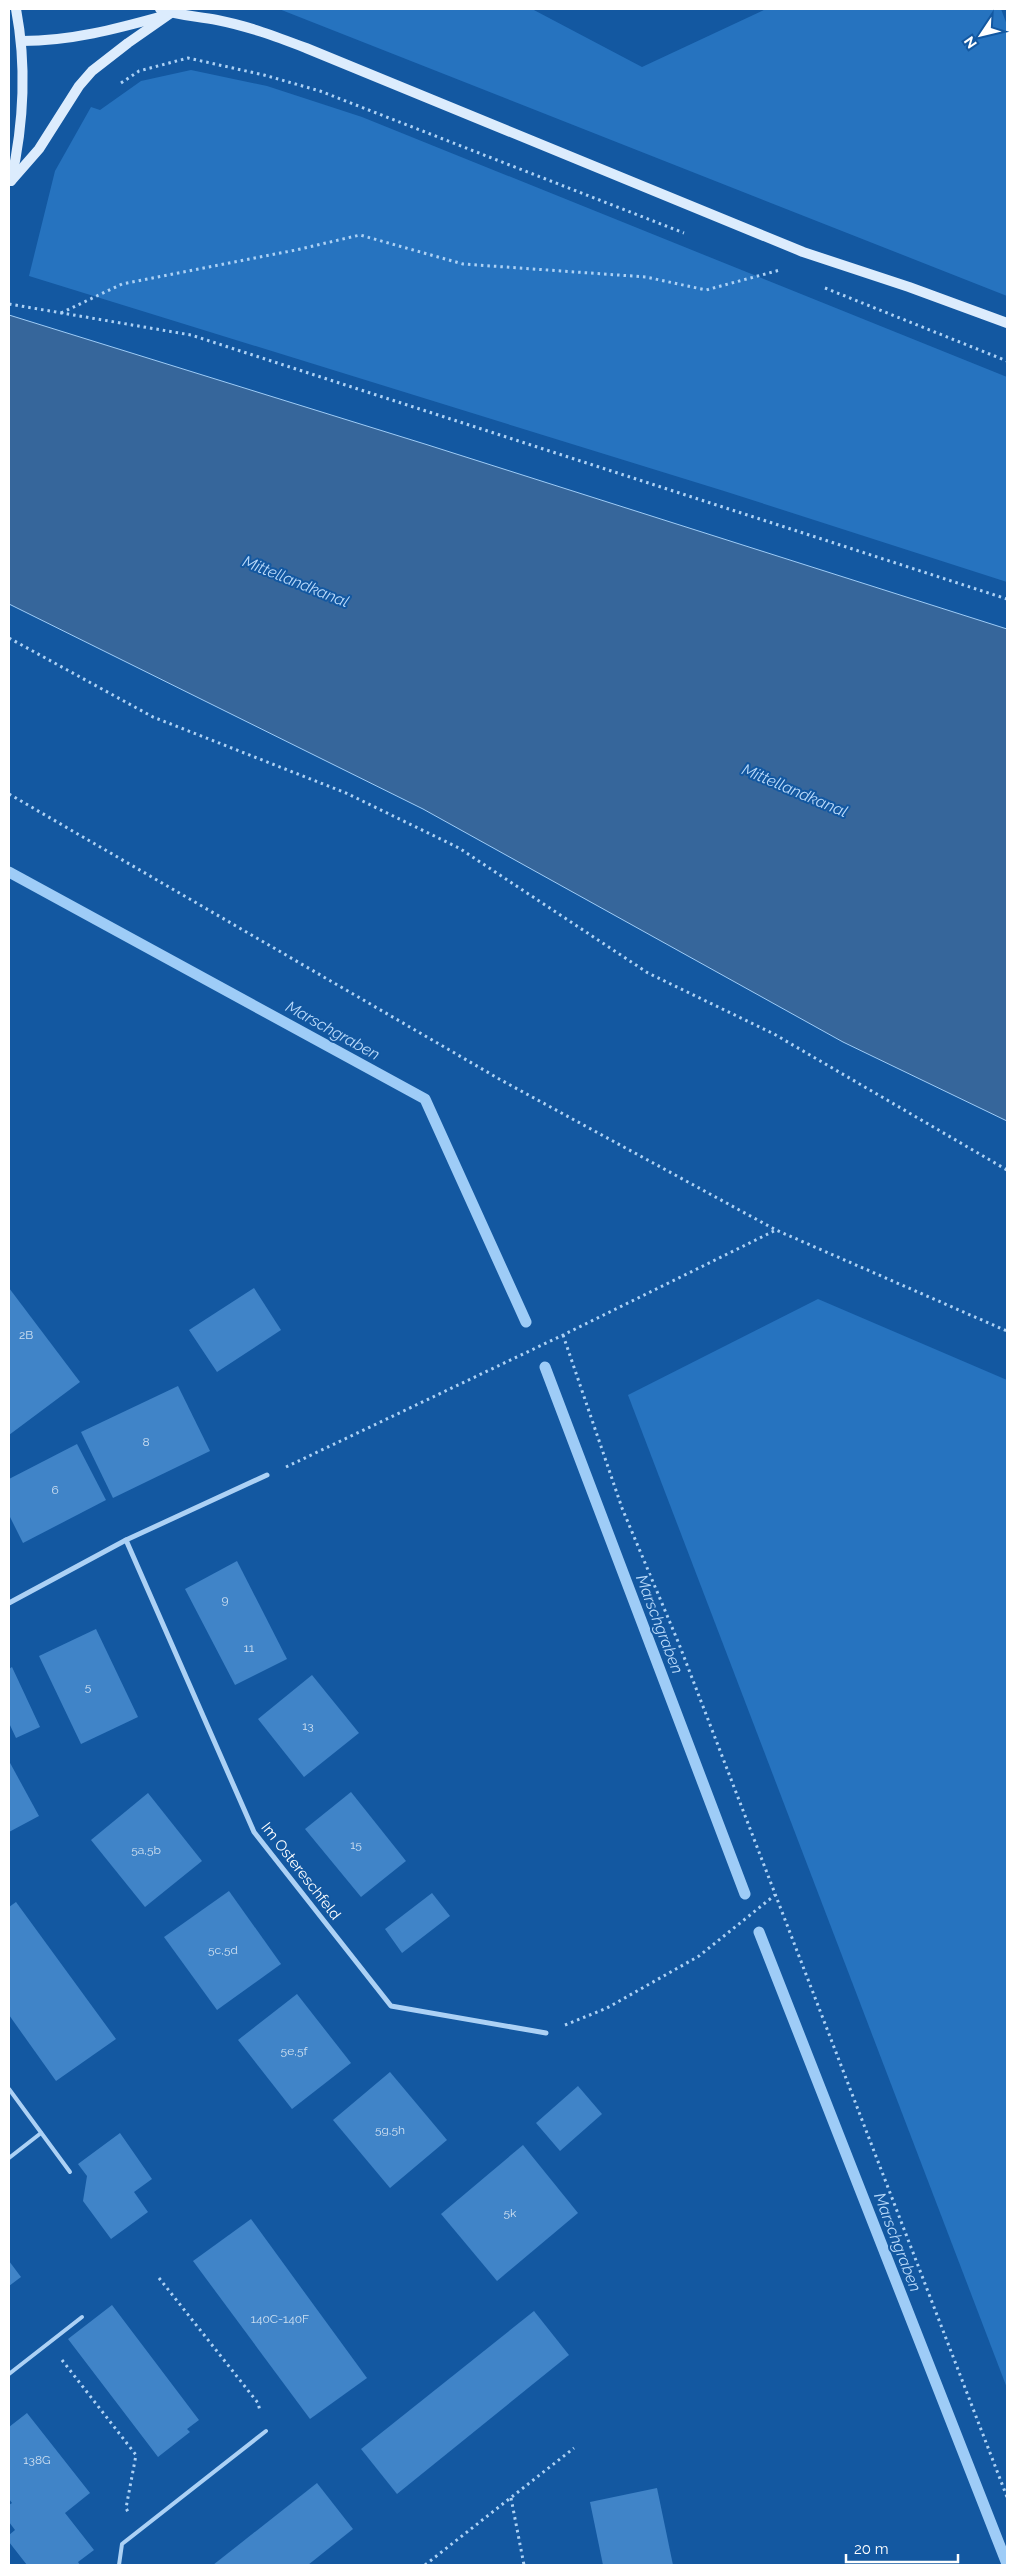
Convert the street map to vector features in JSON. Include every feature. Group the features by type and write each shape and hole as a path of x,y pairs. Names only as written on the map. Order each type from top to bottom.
{"main road":[{"path":"10,184 20,139 24,71 22,41 16,9"},
{"path":"160,9 171,13 252,28 306,48 803,252 909,287 1007,323"},
{"path":"22,41 54,41 88,35 171,13"},
{"path":"10,184 39,149 79,86 92,72 128,43 171,13"}],"street":[{"path":"9,1603 126,1540 267,1476"},
{"name":"Im Ostereschfeld","path":"126,1540 254,1832 392,2006 546,2033"}],"lane":[{"path":"9,2089 70,2172"},
{"path":"9,2158 42,2133"},
{"path":"9,2374 82,2317"},
{"path":"119,2565 122,2544 266,2432"}],"path":[{"path":"115,88 139,71 188,58 264,75 320,91 688,234"},
{"path":"60,314 122,284 296,250 360,235 462,264 646,277 706,290 780,270"},
{"path":"771,267 789,274"},
{"path":"816,285 1007,361"},
{"path":"9,304 190,335 1007,600"},
{"path":"9,638 152,717 346,792 459,848 648,973 774,1034 1007,1170"},
{"path":"9,794 501,1080 776,1230 1007,1331"},
{"path":"267,1476 563,1335 776,1230"},
{"path":"563,1335 622,1508 679,1644 1007,2497"},
{"path":"546,2033 608,2008 699,1956 775,1895"},
{"path":"159,2278 258,2403 266,2432"},
{"path":"49,2344 136,2455 126,2508 138,2530"},
{"path":"426,2565 574,2448"},
{"path":"511,2498 524,2565"}],"shaded area":[{"path":"279,9 532,9 642,67 766,9 1001,9 1007,25 1007,296"},
{"path":"191,70 267,86 362,117 1007,377 1007,582 724,491 29,276 55,171 91,107 100,110 141,81"},
{"path":"818,1299 1007,1380 1007,2388 628,1395"}],"water":[{"name":"Mittellandkanal","path":"9,315 428,445 1007,629 1007,1121 843,1042 423,809 9,604"}],"building":[{"path":"9,1288 80,1382 9,1435"},
{"path":"254,1288 281,1330 217,1372 189,1330"},
{"path":"178,1386 210,1451 113,1498 81,1432"},
{"path":"77,1444 106,1500 23,1543 9,1515 9,1479"},
{"path":"237,1561 287,1659 235,1685 185,1589"},
{"path":"96,1629 138,1717 81,1744 39,1656"},
{"path":"12,1667 40,1727 16,1738 9,1723 9,1669"},
{"path":"312,1675 359,1733 304,1777 258,1719"},
{"path":"9,1761 39,1816 9,1832"},
{"path":"351,1792 406,1861 361,1897 305,1829"},
{"path":"148,1793 202,1861 145,1907 91,1840"},
{"path":"229,1891 281,1964 217,2010 164,1937"},
{"path":"432,1893 450,1916 402,1953 385,1929"},
{"path":"16,1902 116,2039 56,2081 9,2015 9,1907"},
{"path":"297,1994 351,2063 292,2109 238,2040"},
{"path":"390,2072 447,2140 390,2188 333,2120"},
{"path":"578,2086 602,2114 560,2151 536,2123"},
{"path":"120,2133 152,2179 134,2192 148,2212 111,2239 83,2201 87,2176 78,2164"},
{"path":"523,2145 578,2213 497,2281 441,2214"},
{"path":"251,2219 367,2378 310,2419 193,2261"},
{"path":"9,2261 21,2277 9,2286"},
{"path":"112,2305 199,2420 187,2429 190,2432 158,2457 68,2339"},
{"path":"534,2311 569,2355 397,2494 361,2449"},
{"path":"27,2413 90,2493 65,2513 94,2550 78,2562 80,2565 27,2565 9,2542 9,2535 15,2530 9,2522 9,2505 12,2503 9,2499 9,2427"},
{"path":"317,2483 353,2529 308,2565 213,2565"},
{"path":"657,2488 673,2565 603,2565 590,2502"}],"waterway":[{"name":"Marschgraben","path":"9,872 425,1099 526,1322"},
{"name":"Marschgraben","path":"545,1367 745,1894"},
{"name":"Marschgraben","path":"759,1932 1007,2564"}]}
